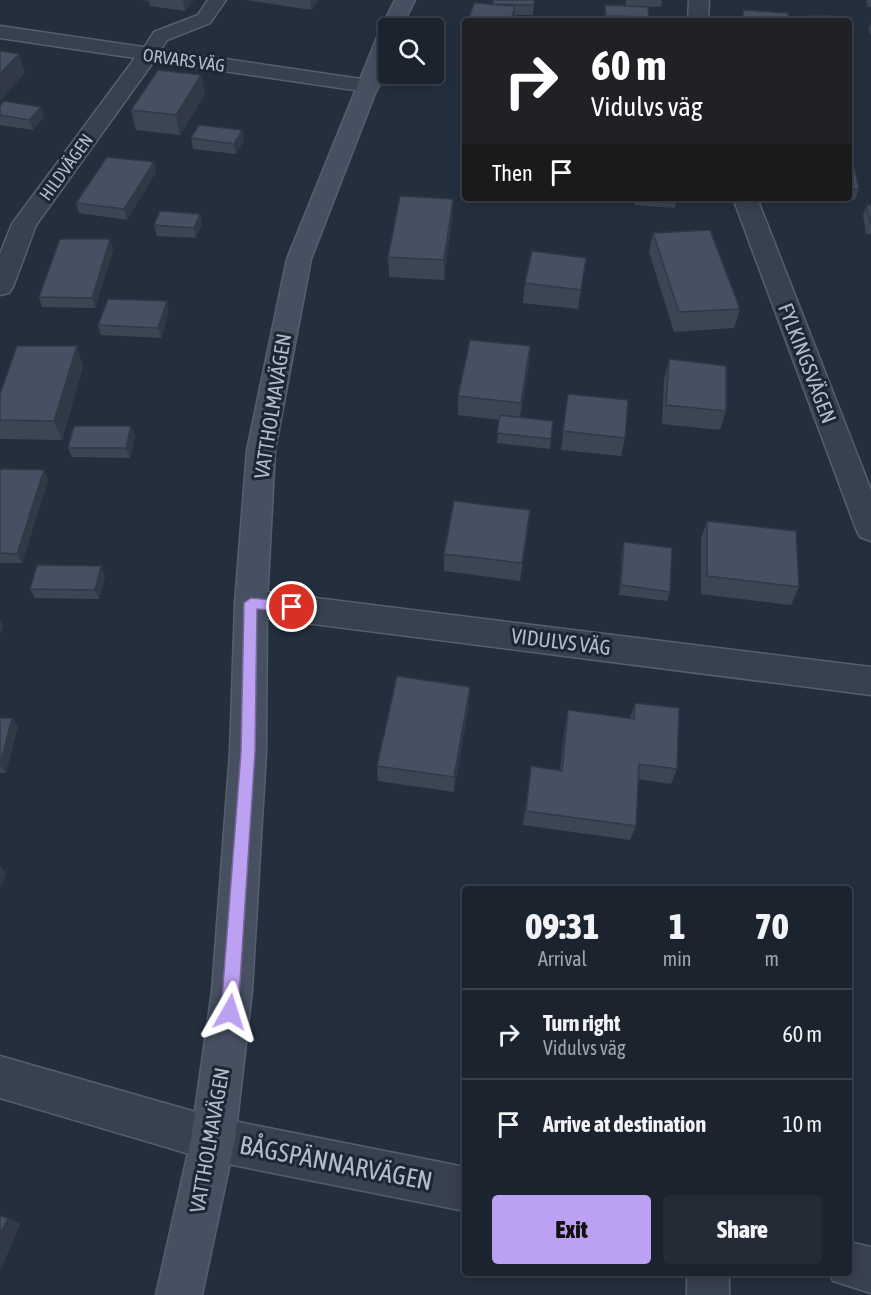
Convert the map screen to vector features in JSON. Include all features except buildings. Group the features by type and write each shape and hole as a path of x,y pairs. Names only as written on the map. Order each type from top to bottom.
{"main road":[{"path":"396,18 405,0"},
{"name":"VATTHOLMAVÄGEN","path":"179,1295 213,1139 232,991 248,752 251,603 261,450 299,259 378,62"}],"street":[{"path":"698,18 699,0"},
{"name":"ORVARS VÄG","path":"0,32 369,86"},
{"name":"HILDVÄGEN","path":"0,287 24,224 148,55"},
{"name":"FYLKINGSVÄGEN","path":"746,201 871,529"},
{"name":"VIDULVS VÄG","path":"251,603 871,681"},
{"name":"BÅGSPÄNNARVÄGEN","path":"0,1077 213,1139 462,1188"},
{"path":"852,1266 871,1270"}],"lane":[{"path":"148,55 160,36 204,19 217,0"},
{"path":"708,1276 708,1295"}],"route":[{"path":"230,1012 248,752 251,603 292,607"}]}
